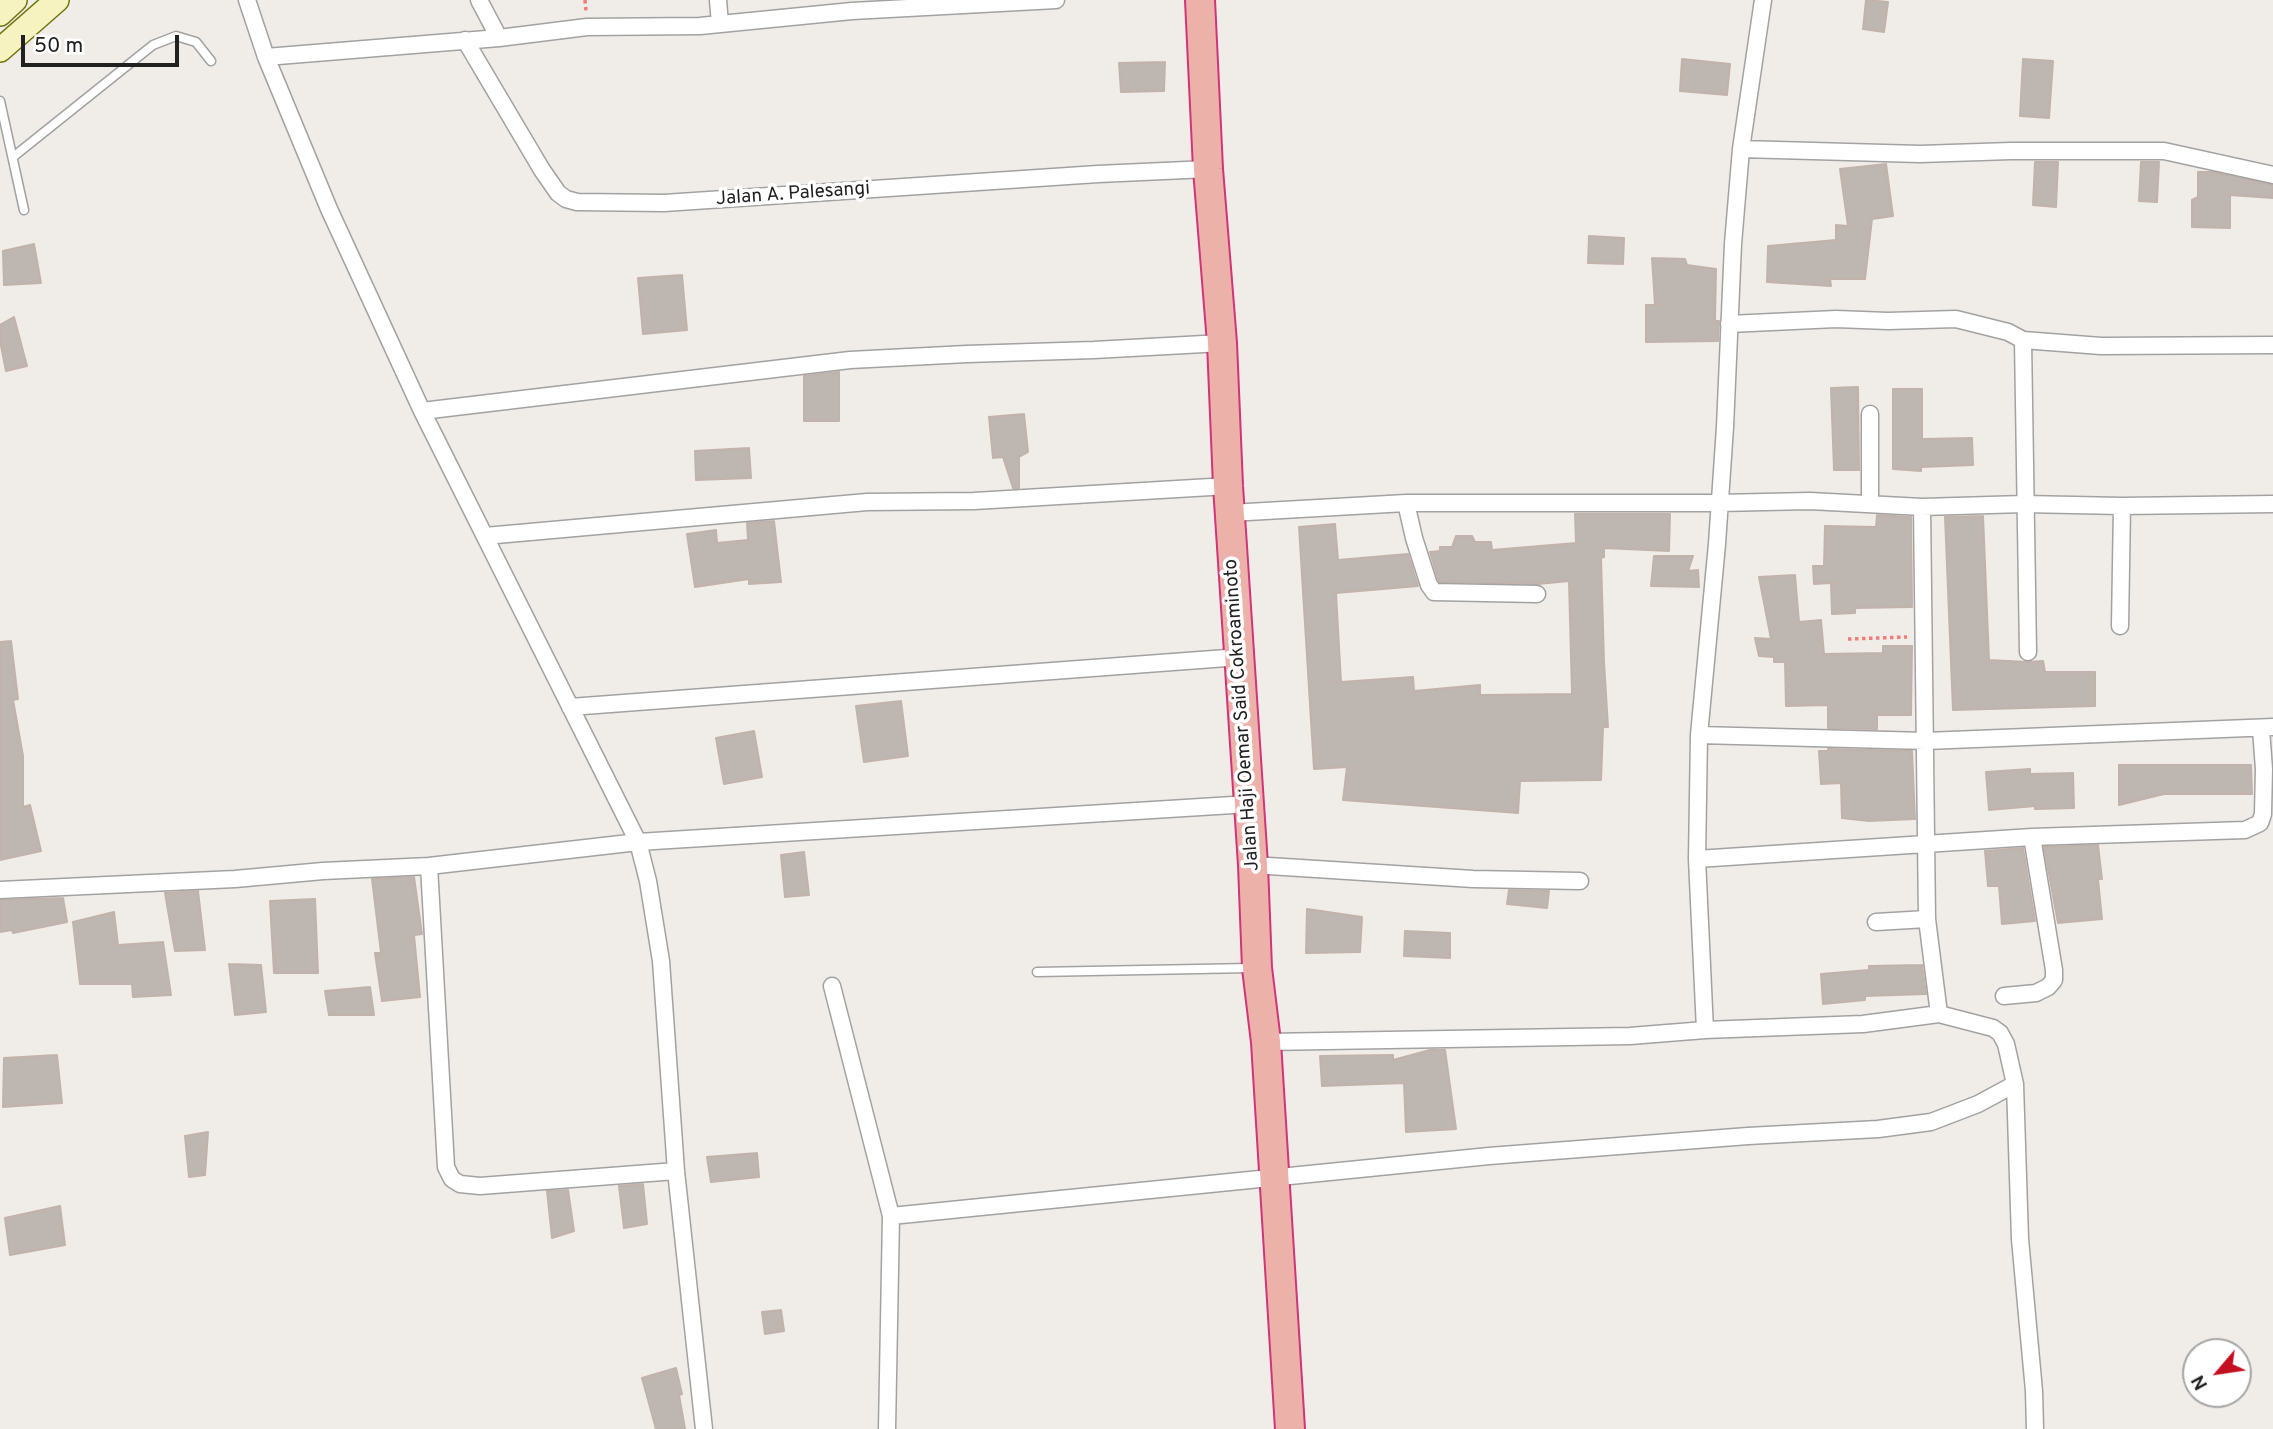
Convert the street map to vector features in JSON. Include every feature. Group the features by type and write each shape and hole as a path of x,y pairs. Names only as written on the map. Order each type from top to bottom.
{"highway":[{"name":"Jalan Haji Oemar Said Cokroaminoto","path":"1200,0 1208,169 1222,343 1258,968 1266,1042 1290,1429"}],"main road":[{"path":"0,14 15,0"},
{"path":"0,50 57,0"}],"street":[{"path":"247,0 266,57 329,209 422,411 638,842 648,881 661,961 676,1171 704,1429"},
{"path":"479,0 499,38"},
{"path":"718,0 720,24"},
{"path":"266,57 499,38 587,27 699,26 852,10 1056,0"},
{"path":"1705,1030 1697,859 1699,735 1719,503 1741,149 1763,0"},
{"name":"Jalan A. Palesangi","path":"465,40 542,170 558,192 566,199 577,202 664,203 1208,169"},
{"path":"1741,149 1920,154 2164,151 2273,175"},
{"path":"1729,324 1836,319 1956,319 2008,332 2023,340 2101,346 2273,345"},
{"path":"2023,340 2028,652"},
{"path":"422,411 850,360 1094,351 1222,343"},
{"path":"1870,414 1870,504"},
{"path":"485,536 867,502 1229,499 1406,503 1810,501 1922,507 2024,503 2122,506 2273,504"},
{"path":"1406,503 1414,538 1429,585 1434,592 1537,593"},
{"path":"2120,626 2122,506"},
{"path":"1922,507 1927,919 1939,1013"},
{"path":"570,707 1240,657"},
{"path":"1697,859 2032,836 2245,830 2260,822 2263,814 2267,728 1926,741 1699,735"},
{"path":"0,890 235,879 429,866 638,842 1249,804"},
{"path":"2004,996 2036,993 2048,987 2054,980 2032,836"},
{"path":"1253,864 1473,878 1580,881"},
{"path":"429,866 446,1167 452,1179 460,1184 480,1186 676,1171"},
{"path":"1876,922 1927,919"},
{"path":"832,986 891,1216 887,1429"},
{"path":"1266,1042 1630,1036 1705,1030 1863,1024 1939,1013 1985,1025 2000,1033 2010,1055 2015,1084 2020,1239 2035,1429"},
{"path":"891,1216 1489,1156 1878,1129 1931,1122 1978,1104 2015,1084"}],"lane":[{"path":"13,157 153,45 176,36 196,42 211,61"},
{"path":"0,101 24,210"},
{"path":"1037,972 1258,968"}],"path":[{"path":"1848,639 1923,636"}],"building":[{"path":"1866,0 1888,2 1884,32 1863,29"},
{"path":"1682,59 1730,64 1727,95 1680,91"},
{"path":"2023,59 2053,61 2049,118 2020,116"},
{"path":"1165,62 1164,91 1121,92 1119,63"},
{"path":"2035,162 2058,162 2056,207 2033,205"},
{"path":"2141,162 2159,162 2157,202 2139,201"},
{"path":"1886,164 1893,216 1872,219 1865,279 1830,279 1831,286 1767,282 1768,246 1836,240 1836,225 1848,226 1840,169"},
{"path":"2198,172 2212,172 2273,185 2273,198 2230,195 2230,228 2192,227 2192,200 2198,197"},
{"path":"1589,236 1624,238 1623,264 1588,263"},
{"path":"34,244 41,283 4,285 3,251"},
{"path":"1652,258 1685,259 1687,265 1716,269 1715,321 1719,321 1718,341 1646,342 1646,305 1655,305"},
{"path":"682,275 687,330 643,334 638,278"},
{"path":"14,317 27,366 6,371 0,325"},
{"path":"839,372 839,421 804,421 804,376"},
{"path":"1858,387 1859,470 1834,470 1831,388"},
{"path":"1893,389 1922,389 1922,439 1972,438 1973,465 1921,467 1921,471 1893,469"},
{"path":"1024,414 1028,452 1019,457 1019,488 1013,488 1003,457 993,458 989,417"},
{"path":"749,448 751,478 696,480 695,451"},
{"path":"1575,514 1670,514 1669,551 1604,548 1604,557 1601,558 1608,727 1603,727 1601,780 1520,781 1518,813 1343,800 1347,767 1314,769 1299,527 1335,524 1338,560 1408,554 1418,586 1336,593 1341,682 1413,677 1414,691 1480,685 1480,695 1572,694 1569,581 1538,584 1439,582 1430,552 1440,551 1440,547 1452,547 1456,536 1472,536 1475,542 1491,542 1492,550 1576,543"},
{"path":"1877,515 1911,517 1912,607 1855,608 1855,613 1832,614 1831,583 1814,584 1813,566 1824,566 1825,526 1876,527"},
{"path":"1983,516 1989,660 2043,661 2045,672 2095,672 2095,706 1953,710 1945,517"},
{"path":"774,521 781,582 749,584 749,579 695,587 687,534 716,530 717,543 748,540 747,523"},
{"path":"1654,556 1693,556 1688,571 1698,570 1699,587 1651,586"},
{"path":"1795,575 1799,622 1821,620 1824,654 1883,653 1883,646 1912,646 1911,715 1877,715 1877,729 1828,728 1828,705 1786,706 1785,662 1774,662 1774,657 1759,656 1755,638 1771,639 1759,577"},
{"path":"11,641 18,699 13,700 23,756 23,807 30,805 41,851 0,860 0,642"},
{"path":"901,701 908,756 864,762 856,706"},
{"path":"754,731 762,777 724,784 716,738"},
{"path":"1819,751 1912,751 1915,819 1869,821 1842,818 1841,783 1821,784"},
{"path":"2119,765 2251,765 2252,794 2164,794 2119,805"},
{"path":"2030,769 2030,774 2073,773 2074,808 2035,809 2035,806 1989,810 1986,772"},
{"path":"2098,845 2102,879 2098,879 2102,919 2058,923 2044,847"},
{"path":"2023,848 2035,921 2002,924 1999,886 1988,886 1985,851"},
{"path":"804,852 809,895 785,897 781,855"},
{"path":"414,877 422,934 414,935 420,997 382,1001 375,953 381,953 372,879"},
{"path":"1509,890 1549,891 1547,908 1507,904"},
{"path":"198,891 205,950 175,951 165,893"},
{"path":"63,898 67,922 13,933 12,930 0,932 0,900"},
{"path":"315,899 318,973 274,973 270,901"},
{"path":"1307,909 1362,917 1360,952 1306,953"},
{"path":"114,912 118,945 163,942 171,995 133,997 132,984 80,984 73,922"},
{"path":"1405,931 1450,933 1450,958 1404,956"},
{"path":"229,964 261,965 266,1012 235,1015"},
{"path":"1922,965 1926,994 1865,996 1865,1000 1823,1004 1821,974 1869,970 1869,966"},
{"path":"370,987 374,1015 329,1015 325,991"},
{"path":"1430,1050 1445,1050 1456,1129 1406,1132 1404,1083 1322,1086 1320,1056 1393,1055 1393,1060"},
{"path":"57,1055 62,1103 3,1107 4,1058"},
{"path":"208,1132 205,1175 189,1177 185,1136"},
{"path":"757,1153 759,1177 711,1182 707,1157"},
{"path":"643,1184 647,1224 624,1228 619,1186"},
{"path":"568,1190 574,1231 552,1238 547,1191"},
{"path":"60,1206 65,1245 10,1255 5,1218"},
{"path":"781,1310 784,1331 765,1334 762,1312"},
{"path":"676,1368 682,1394 679,1395 685,1429 656,1429 642,1378"}]}
